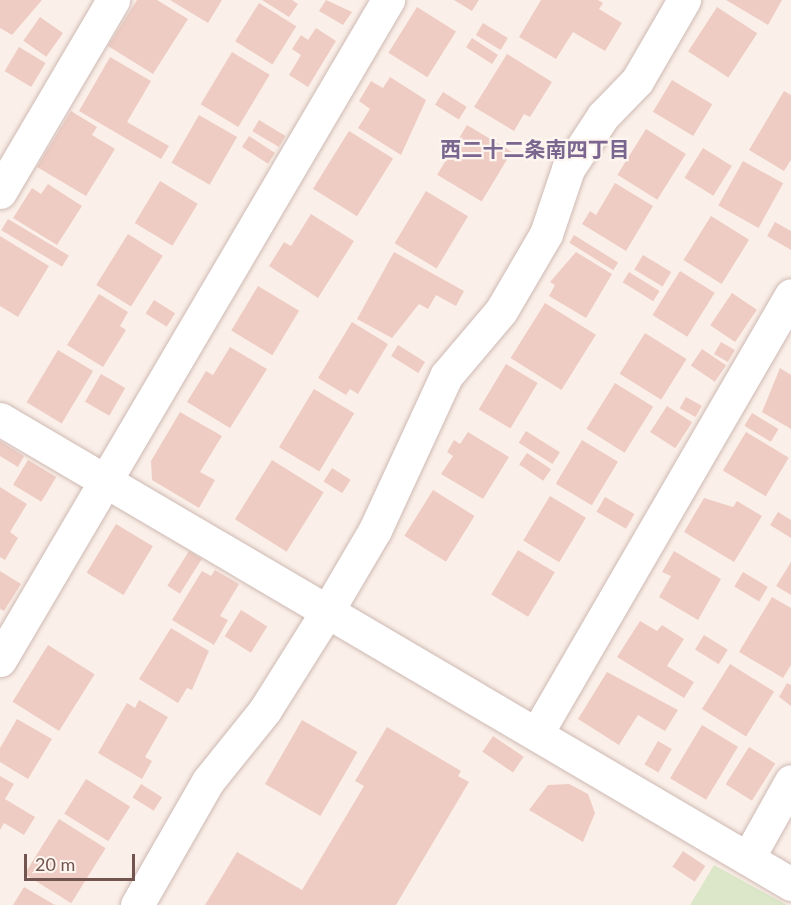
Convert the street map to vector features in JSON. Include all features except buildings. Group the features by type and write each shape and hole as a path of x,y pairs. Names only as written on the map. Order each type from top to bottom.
{"street":[{"path":"0,192 112,0"},
{"path":"0,660 388,0"},
{"path":"137,905 208,781 265,710 375,530 446,376 501,311 546,234 568,169 603,116 637,81 684,0"},
{"path":"537,734 791,295"},
{"path":"0,419 791,884"},
{"path":"748,858 791,781"}],"green space":[{"path":"714,865 787,905 690,905"}],"district":[{"name":"西二十二条南四丁目","path":"535,149"}]}
